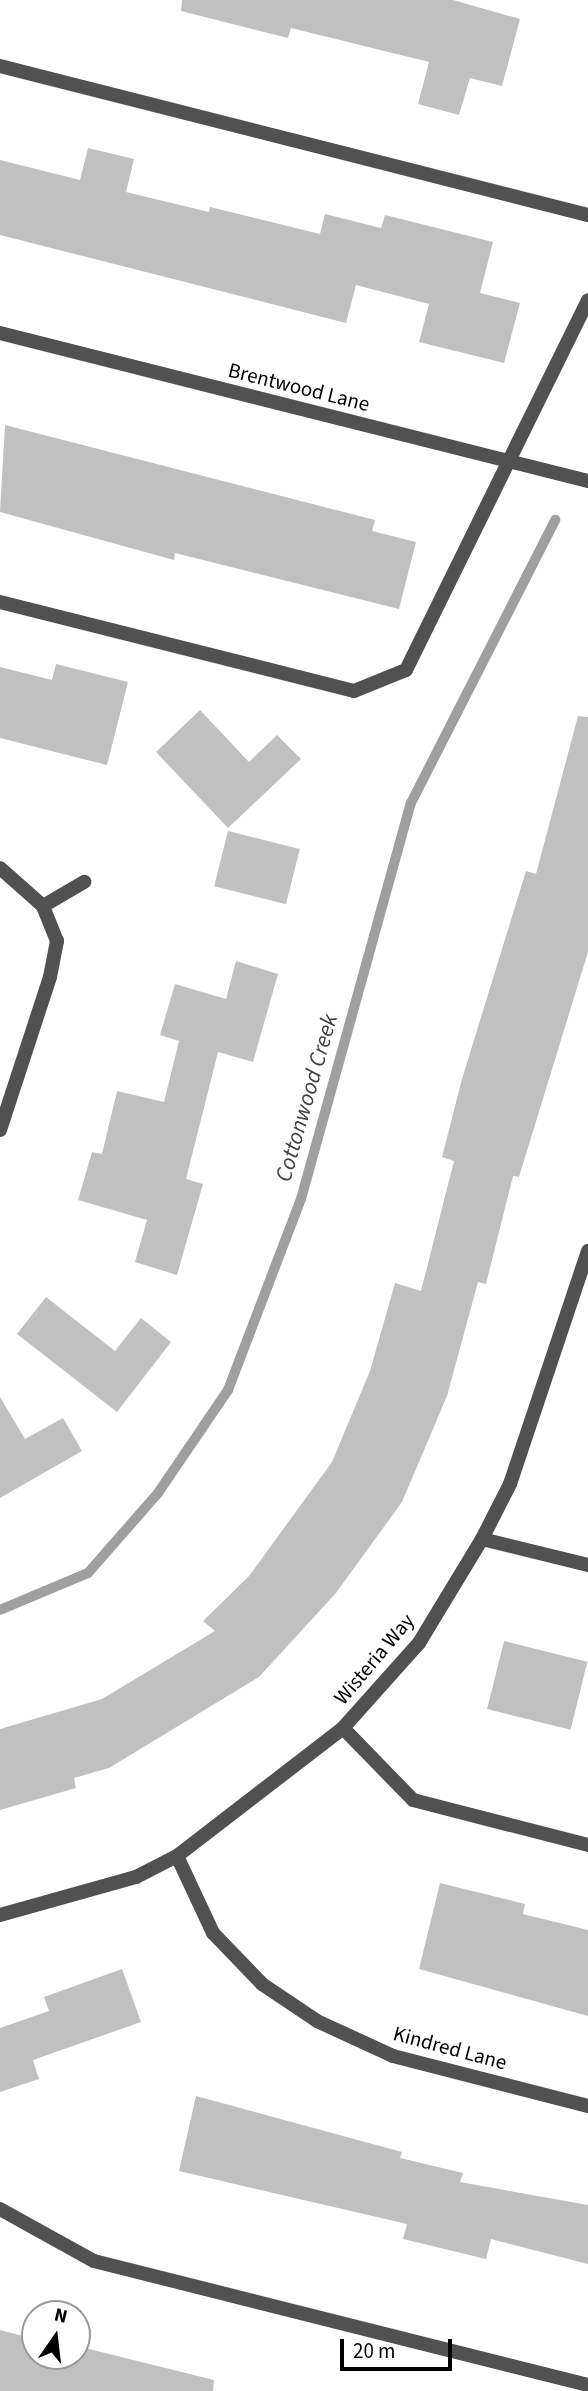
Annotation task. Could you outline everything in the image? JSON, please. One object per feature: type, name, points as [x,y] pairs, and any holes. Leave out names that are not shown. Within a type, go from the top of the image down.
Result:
[{"type":"street","points":[[0,66],[588,215]]},
{"type":"street","points":[[0,602],[354,691],[405,670],[512,462],[588,300]]},
{"type":"street","name":"Brentwood Lane","points":[[0,333],[588,481]]},
{"type":"street","points":[[0,868],[43,906],[57,941],[50,977],[0,1130]]},
{"type":"street","points":[[43,906],[84,882]]},
{"type":"street","name":"Wisteria Way","points":[[0,1915],[136,1877],[177,1856],[343,1728],[419,1643],[482,1539],[510,1484],[588,1251]]},
{"type":"street","points":[[482,1539],[588,1565]]},
{"type":"street","points":[[343,1728],[413,1800],[588,1844]]},
{"type":"street","name":"Kindred Lane","points":[[177,1856],[213,1933],[262,1984],[317,2021],[393,2056],[588,2106]]},
{"type":"street","points":[[0,2209],[94,2261],[588,2385]]},
{"type":"building","points":[[182,0],[453,0],[520,19],[502,86],[470,78],[459,115],[418,104],[429,62],[291,28],[288,38],[181,11]]},
{"type":"building","points":[[88,148],[134,159],[126,192],[209,212],[210,207],[320,234],[325,214],[381,228],[385,215],[493,242],[480,293],[520,303],[504,363],[419,342],[429,304],[356,285],[346,323],[0,235],[0,160],[80,180]]},
{"type":"building","points":[[5,425],[375,520],[372,531],[416,542],[399,609],[175,553],[174,560],[0,512]]},
{"type":"building","points":[[56,664],[128,682],[107,765],[0,738],[0,667],[52,680]]},
{"type":"building","points":[[200,710],[249,762],[277,735],[301,759],[228,828],[156,752]]},
{"type":"building","points":[[578,716],[588,717],[588,952],[519,1177],[513,1176],[486,1284],[478,1282],[447,1396],[402,1502],[336,1593],[259,1677],[109,1768],[74,1778],[76,1788],[0,1810],[0,1729],[102,1699],[215,1631],[203,1621],[249,1576],[332,1462],[370,1371],[395,1283],[421,1291],[454,1161],[442,1157],[462,1079],[526,871],[536,874]]},
{"type":"building","points":[[228,831],[300,849],[286,904],[214,886]]},
{"type":"building","points":[[236,961],[278,974],[253,1062],[218,1052],[186,1179],[203,1184],[177,1275],[135,1262],[147,1220],[78,1200],[92,1152],[102,1154],[117,1091],[164,1102],[179,1041],[160,1035],[175,984],[226,999]]},
{"type":"building","points":[[46,1297],[115,1351],[141,1318],[171,1342],[117,1412],[17,1334]]},
{"type":"building","points":[[0,1397],[25,1439],[63,1418],[82,1451],[0,1498]]},
{"type":"building","points":[[504,1641],[587,1662],[571,1730],[487,1709]]},
{"type":"building","points":[[440,1883],[525,1904],[523,1914],[588,1930],[588,2016],[419,1969]]},
{"type":"building","points":[[122,1969],[141,2022],[33,2060],[39,2079],[0,2092],[0,2028],[49,2011],[44,1997]]},
{"type":"building","points":[[196,2096],[402,2152],[400,2158],[463,2173],[460,2182],[588,2205],[588,2264],[491,2239],[486,2259],[403,2239],[407,2224],[179,2171]]},
{"type":"building","points":[[0,2330],[21,2335],[21,2370],[91,2370],[91,2349],[214,2380],[213,2391],[0,2391]]},
{"type":"waterway","name":"Cottonwood Creek","points":[[0,1610],[88,1573],[158,1493],[228,1390],[301,1199],[411,803],[555,520]]}]
